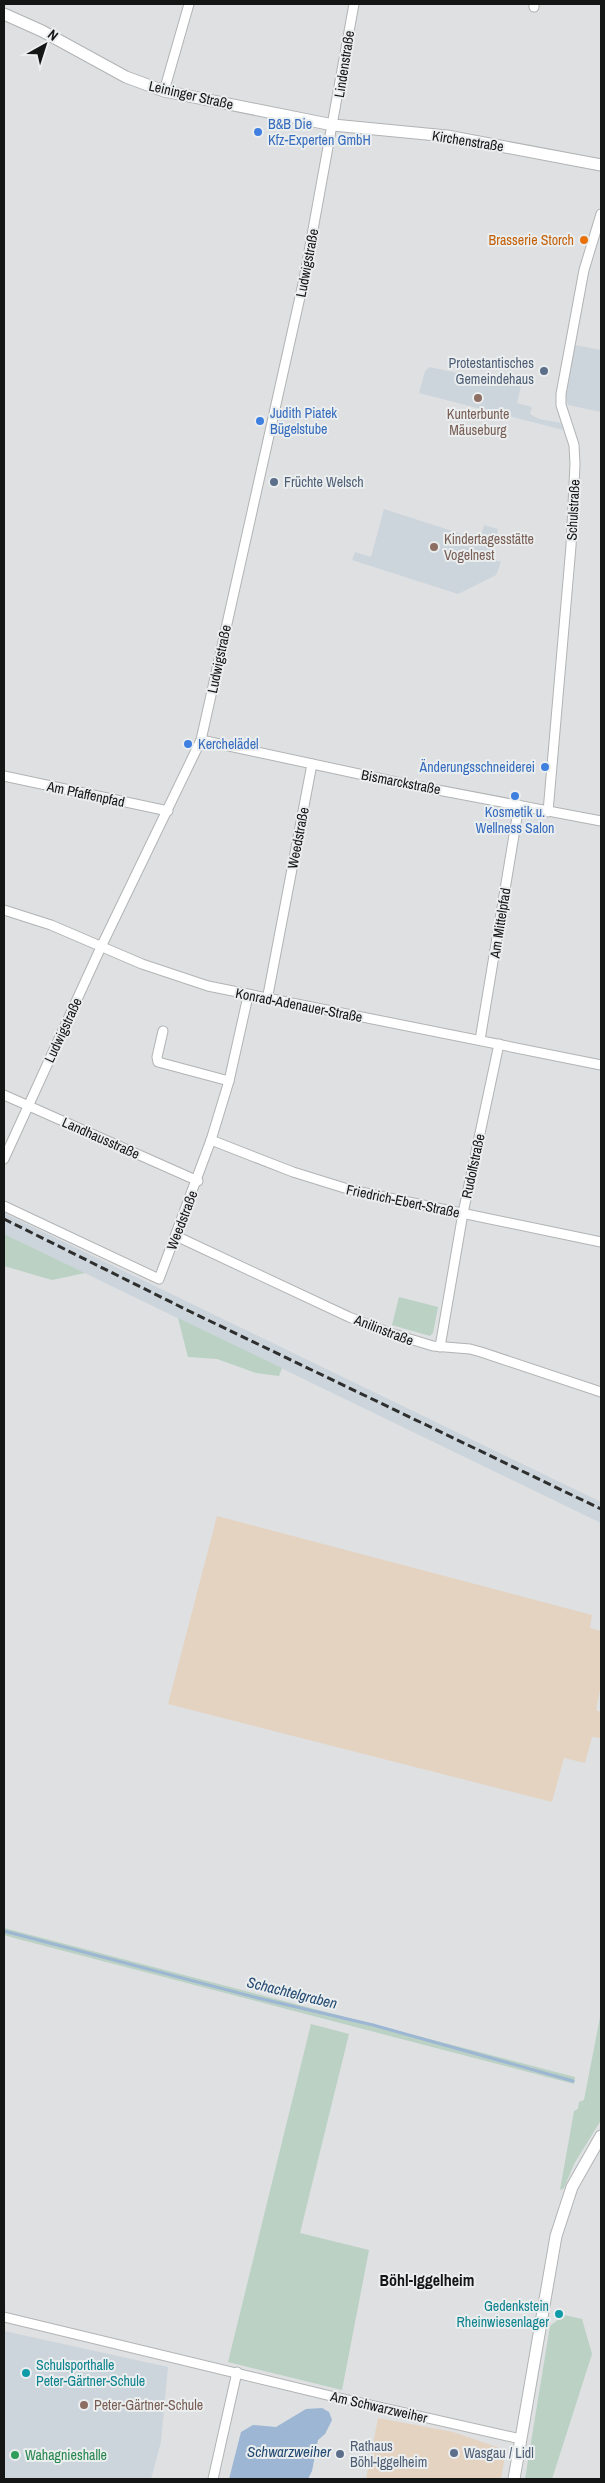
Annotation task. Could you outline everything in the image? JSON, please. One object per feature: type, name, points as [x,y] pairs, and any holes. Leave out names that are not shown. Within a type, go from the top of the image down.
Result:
[{"type":"street","points":[[164,91],[189,4]]},
{"type":"street","name":"Lindenstraße","points":[[334,125],[354,4]]},
{"type":"street","name":"Leininger Straße","points":[[4,14],[42,31],[126,77],[164,91],[334,125]]},
{"type":"street","name":"Kirchenstraße","points":[[334,125],[447,136],[601,165]]},
{"type":"street","name":"Ludwigstraße","points":[[4,1159],[101,947],[201,740],[304,279],[334,125]]},
{"type":"street","name":"Schulstraße","points":[[548,812],[571,546],[576,464],[574,446],[561,405],[561,394],[584,270],[601,214]]},
{"type":"street","name":"Bismarckstraße","points":[[201,740],[548,812],[601,820]]},
{"type":"street","name":"Weedstraße","points":[[267,1000],[312,764]]},
{"type":"street","name":"Am Pfaffenpfad","points":[[4,776],[168,811]]},
{"type":"street","name":"Am Mittelpfad","points":[[480,1040],[519,805]]},
{"type":"street","name":"Konrad-Adenauer-Straße","points":[[5,911],[51,925],[169,975],[248,996],[601,1065]]},
{"type":"street","name":"Weedstraße","points":[[4,1206],[159,1279],[198,1181],[211,1140],[229,1081],[248,996]]},
{"type":"street","points":[[163,1031],[157,1057],[158,1062],[229,1081]]},
{"type":"street","name":"Rudolfstraße","points":[[440,1347],[463,1214],[499,1044]]},
{"type":"street","name":"Landhausstraße","points":[[4,1095],[198,1181]]},
{"type":"street","name":"Friedrich-Ebert-Straße","points":[[211,1140],[293,1172],[351,1190],[601,1242]]},
{"type":"street","name":"Anilinstraße","points":[[176,1236],[349,1317],[421,1344],[470,1349],[601,1392]]},
{"type":"street","points":[[514,2479],[556,2236],[572,2188],[601,2136]]},
{"type":"street","name":"Am Schwarzweiher","points":[[4,2317],[237,2372],[335,2398],[521,2439]]},
{"type":"street","points":[[213,2479],[237,2372]]},
{"type":"shaded area","points":[[575,345],[601,350],[601,412],[568,405],[566,397]]},
{"type":"shaded area","name":"Kunterbunte Mäuseburg","points":[[429,367],[521,386],[517,403],[532,407],[530,414],[539,419],[561,423],[563,430],[419,393],[425,371]]},
{"type":"shaded area","name":"Kindertagesstätte Vogelnest","points":[[384,509],[480,540],[484,525],[498,529],[492,559],[501,562],[496,575],[458,594],[352,560],[355,552],[371,557]]},
{"type":"shaded area","points":[[4,1213],[601,1502],[601,1523],[4,1234]]},
{"type":"shaded area","points":[[217,1516],[592,1615],[590,1628],[601,1631],[601,1685],[596,1710],[601,1712],[601,1738],[592,1737],[585,1763],[564,1758],[552,1802],[168,1704]]},
{"type":"shaded area","name":"Peter-Gärtner-Schule","points":[[4,2331],[168,2367],[161,2442],[151,2479],[4,2479]]},
{"type":"shaded area","points":[[378,2418],[453,2432],[497,2447],[505,2457],[501,2479],[366,2479]]},
{"type":"green space","points":[[4,1234],[85,1273],[52,1280],[4,1266]]},
{"type":"green space","points":[[399,1297],[438,1307],[433,1333],[430,1336],[392,1325]]},
{"type":"green space","points":[[178,1318],[282,1368],[279,1376],[256,1373],[217,1359],[188,1357]]},
{"type":"green space","points":[[4,1928],[575,2077],[574,2084],[18,1939],[4,1935]]},
{"type":"green space","points":[[601,2012],[601,2120],[574,2164],[564,2188],[560,2190],[574,2111],[578,2109],[579,2102],[584,2100]]},
{"type":"green space","points":[[311,2024],[349,2034],[300,2233],[369,2250],[342,2390],[228,2362]]},
{"type":"green space","points":[[564,2315],[582,2319],[592,2354],[552,2479],[525,2479],[550,2326]]},
{"type":"water","name":"Schwarzweiher","points":[[322,2408],[329,2412],[332,2420],[325,2434],[318,2440],[312,2471],[308,2479],[229,2479],[241,2432],[253,2425],[276,2427],[306,2409]]},
{"type":"waterway","name":"Schachtelgraben","points":[[4,1931],[258,1998],[373,2025],[573,2081]]},
{"type":"railway","points":[[4,1219],[189,1311],[601,1509]]},
{"type":"place","name":"B&B Die Kfz-Experten GmbH","points":[[258,132]]},
{"type":"place","name":"Brasserie Storch","points":[[584,240]]},
{"type":"place","name":"Protestantisches Gemeindehaus","points":[[544,371]]},
{"type":"place","name":"Kunterbunte Mäuseburg","points":[[478,398]]},
{"type":"place","name":"Judith Piatek Bügelstube","points":[[260,421]]},
{"type":"place","name":"Früchte Welsch","points":[[274,482]]},
{"type":"place","name":"Kindertagesstätte Vogelnest","points":[[434,547]]},
{"type":"place","name":"Kerchelädel","points":[[188,744]]},
{"type":"place","name":"Änderungsschneiderei","points":[[545,767]]},
{"type":"place","name":"Kosmetik u. Wellness Salon","points":[[515,796]]},
{"type":"place","name":"Gedenkstein Rheinwiesenlager","points":[[559,2314]]},
{"type":"place","name":"Schulsporthalle Peter-Gärtner-Schule","points":[[26,2373]]},
{"type":"place","name":"Peter-Gärtner-Schule","points":[[84,2405]]},
{"type":"place","name":"Wasgau / Lidl","points":[[454,2453]]},
{"type":"place","name":"Rathaus Böhl-Iggelheim","points":[[340,2454]]},
{"type":"place","name":"Wahagnieshalle","points":[[15,2455]]},
{"type":"district","name":"Böhl-Iggelheim","points":[[427,2280]]}]
